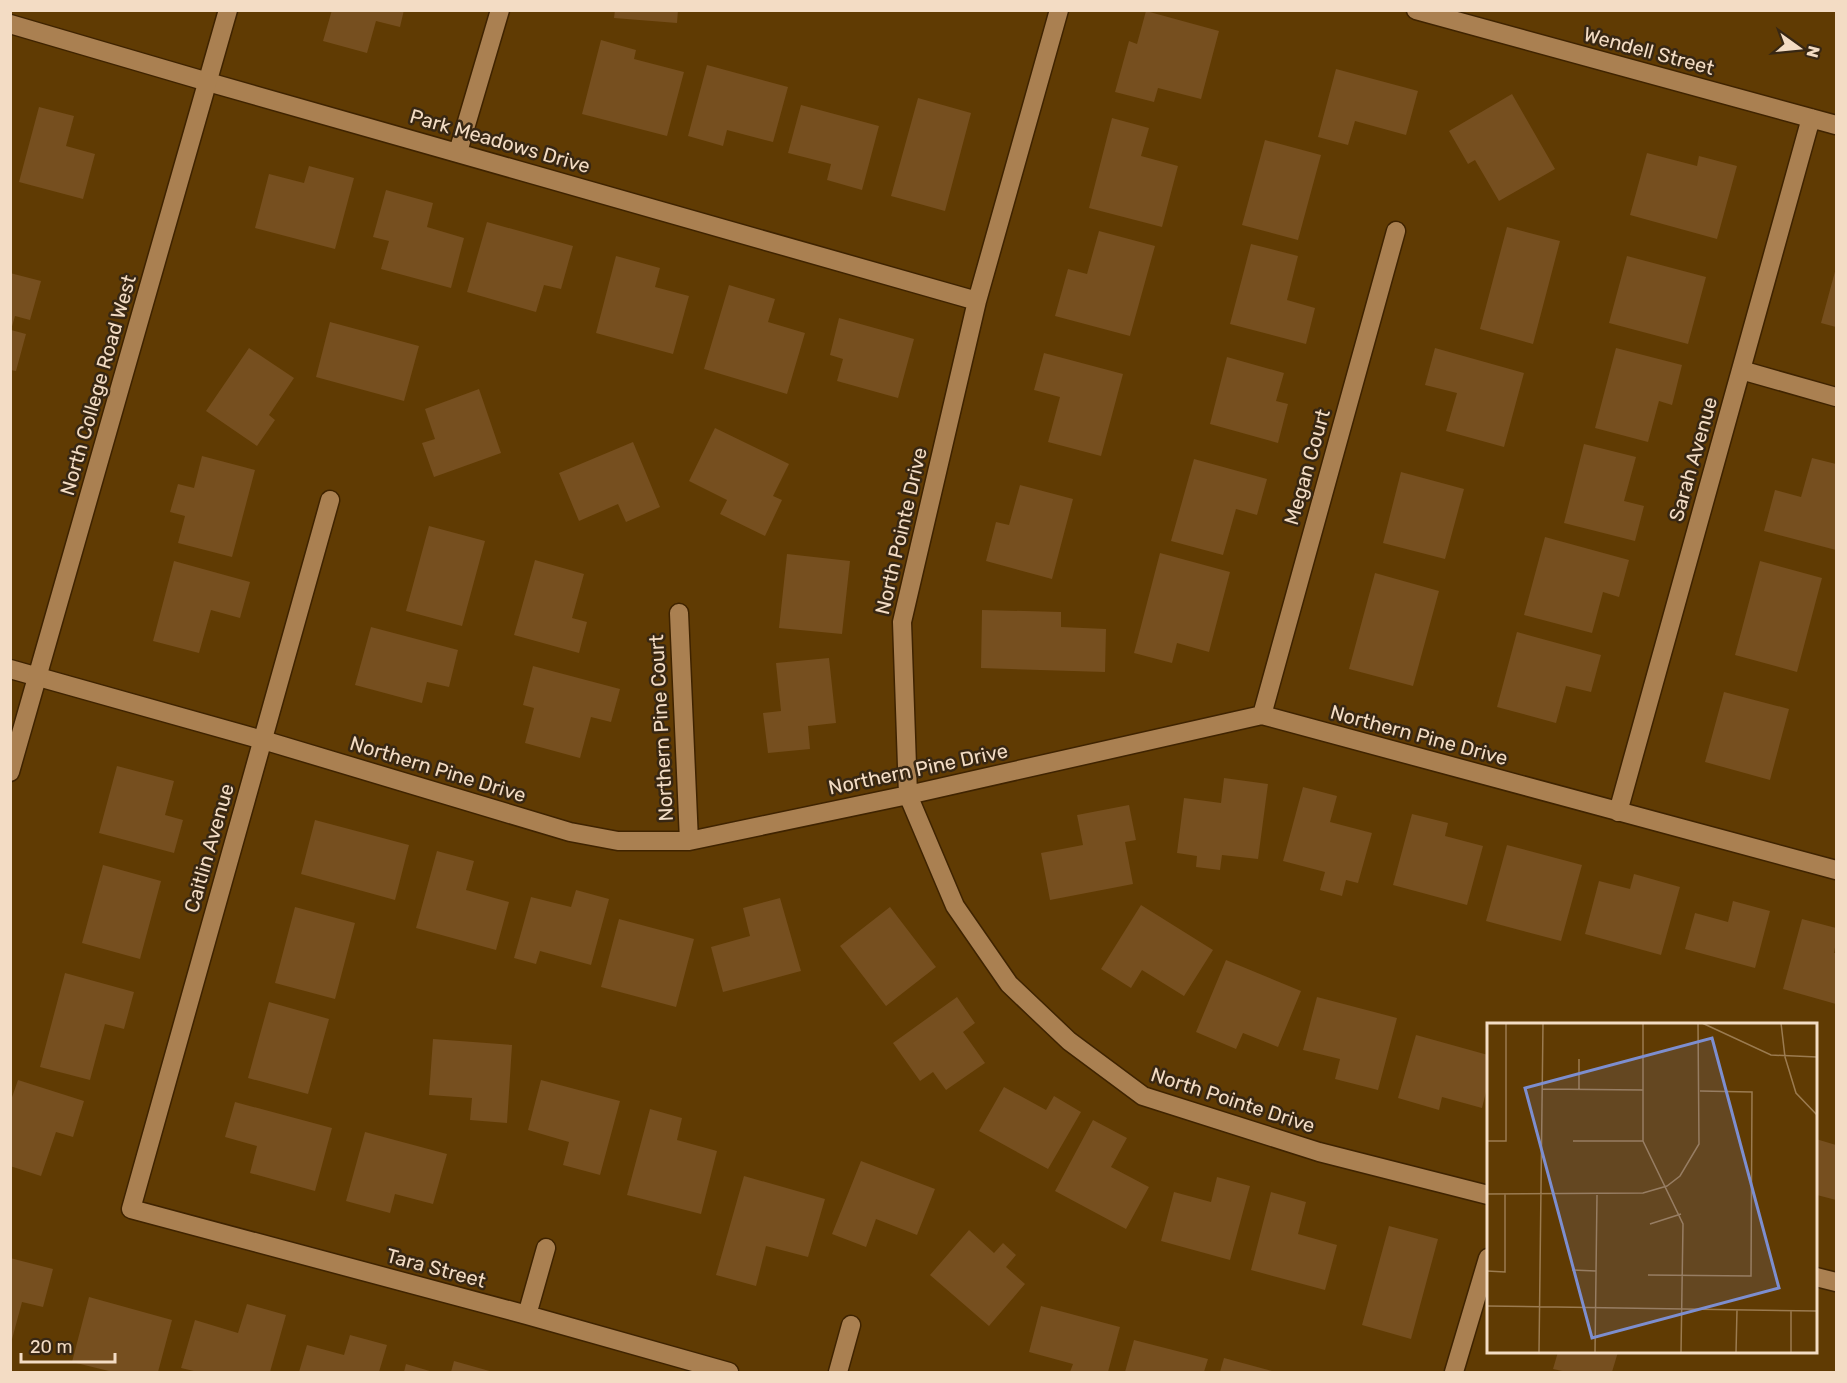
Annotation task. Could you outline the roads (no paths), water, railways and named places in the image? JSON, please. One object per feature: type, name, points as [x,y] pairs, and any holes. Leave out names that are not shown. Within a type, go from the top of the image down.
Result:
[{"type":"street","name":"North College Road West","points":[[10,772],[228,10]]},
{"type":"street","points":[[458,152],[500,10]]},
{"type":"street","name":"North Pointe Drive","points":[[1059,10],[977,301],[902,622],[908,795],[955,906],[1009,984],[1069,1041],[1143,1096],[1319,1152],[1487,1195]]},
{"type":"street","name":"Wendell Street","points":[[1416,10],[1836,125]]},
{"type":"street","name":"Park Meadows Drive","points":[[10,24],[977,301]]},
{"type":"street","name":"Sarah Avenue","points":[[1618,812],[1811,118]]},
{"type":"street","name":"Megan Court","points":[[1262,715],[1396,231]]},
{"type":"street","points":[[1741,370],[1836,397]]},
{"type":"street","name":"Caitlin Avenue","points":[[131,1209],[330,500]]},
{"type":"street","name":"Northern Pine Court","points":[[679,613],[689,841]]},
{"type":"street","name":"Northern Pine Drive","points":[[10,669],[263,740],[570,832],[618,840],[689,841],[908,795],[1262,715],[1836,870]]},
{"type":"street","name":"Tara Street","points":[[131,1209],[527,1315],[729,1372]]},
{"type":"street","points":[[527,1315],[546,1248]]},
{"type":"street","points":[[1454,1372],[1487,1261]]},
{"type":"street","points":[[1817,1277],[1836,1282]]},
{"type":"street","points":[[838,1372],[851,1325]]}]
